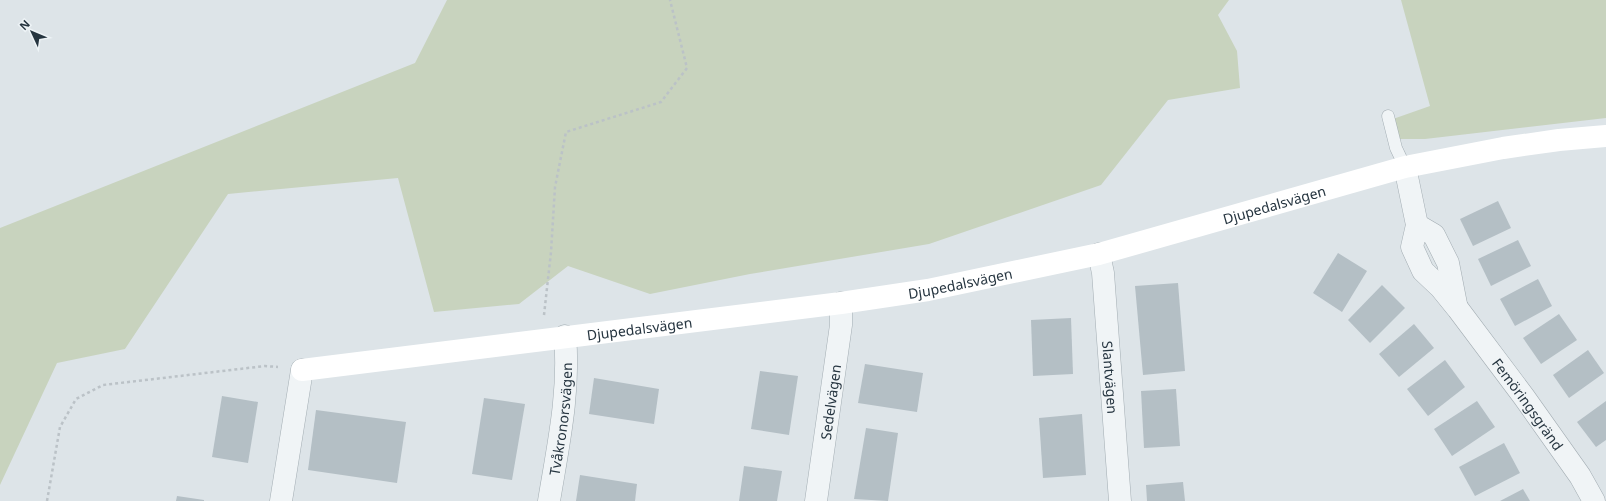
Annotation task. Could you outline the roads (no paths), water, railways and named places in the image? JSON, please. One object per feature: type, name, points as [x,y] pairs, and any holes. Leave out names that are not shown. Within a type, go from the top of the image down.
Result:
[{"type":"street","name":"Djupedalsvägen","points":[[280,501],[302,370],[565,336],[841,303],[928,290],[1099,254],[1405,167],[1502,148],[1559,140],[1606,136]]},
{"type":"street","name":"Femöringsgränd","points":[[1405,167],[1417,225],[1434,235],[1448,263],[1458,309],[1580,476],[1594,501]]},
{"type":"street","name":"Slantvägen","points":[[1099,254],[1103,273],[1120,501]]},
{"type":"street","name":"Sedelvägen","points":[[816,501],[841,324],[841,303]]},
{"type":"street","name":"Tvåkronorsvägen","points":[[549,501],[566,391],[567,356],[565,336]]},
{"type":"lane","points":[[1388,116],[1396,148],[1405,167]]}]
